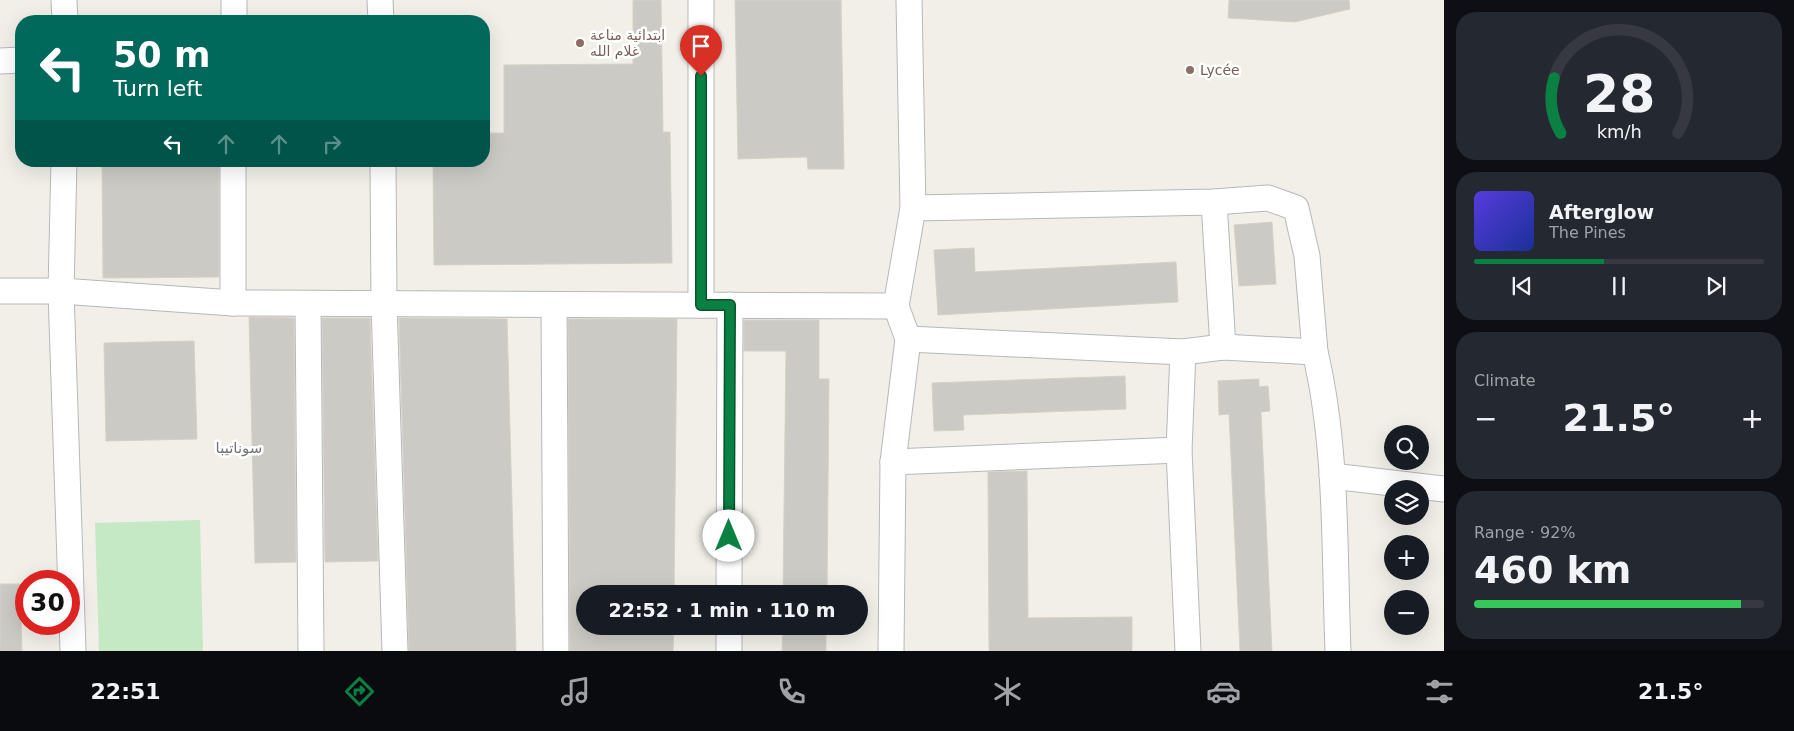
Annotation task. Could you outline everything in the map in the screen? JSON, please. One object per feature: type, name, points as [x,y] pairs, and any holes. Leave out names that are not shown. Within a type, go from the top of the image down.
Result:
[{"type":"street","points":[[64,0],[64,15]]},
{"type":"street","points":[[234,0],[234,15]]},
{"type":"street","points":[[380,0],[381,15]]},
{"type":"street","points":[[701,0],[701,305]]},
{"type":"street","points":[[891,651],[893,462],[908,339],[896,306],[912,208],[909,0]]},
{"type":"street","points":[[0,61],[15,60]]},
{"type":"street","points":[[64,167],[61,291],[73,651]]},
{"type":"street","points":[[233,167],[233,303]]},
{"type":"street","points":[[383,167],[384,303],[395,651]]},
{"type":"street","points":[[912,208],[1214,202],[1268,198],[1296,208],[1307,256],[1315,352],[1324,391],[1332,476],[1338,651]]},
{"type":"street","points":[[1214,202],[1223,347]]},
{"type":"street","points":[[0,290],[61,291],[233,303],[896,306]]},
{"type":"street","points":[[308,304],[311,651]]},
{"type":"street","points":[[554,305],[556,651]]},
{"type":"street","points":[[729,585],[730,305]]},
{"type":"street","points":[[908,339],[1183,352],[1223,347],[1315,352]]},
{"type":"street","points":[[1183,352],[1179,450],[1188,651]]},
{"type":"street","points":[[893,462],[1179,450]]},
{"type":"street","points":[[1332,476],[1444,489]]},
{"type":"street","points":[[729,635],[729,651]]},
{"type":"green space","points":[[200,520],[203,651],[99,651],[95,523]]},
{"type":"building","points":[[633,0],[661,0],[663,132],[670,132],[672,263],[434,265],[433,167],[490,167],[490,133],[504,133],[504,65],[633,64]]},
{"type":"building","points":[[735,0],[841,0],[844,169],[808,169],[807,157],[738,159]]},
{"type":"building","points":[[1229,0],[1349,0],[1350,9],[1295,22],[1228,18]]},
{"type":"building","points":[[102,167],[219,167],[219,277],[103,278]]},
{"type":"building","points":[[1272,222],[1276,284],[1239,286],[1234,225]]},
{"type":"building","points":[[974,248],[975,272],[1176,262],[1178,302],[938,315],[934,250]]},
{"type":"building","points":[[249,317],[294,318],[296,562],[255,563]]},
{"type":"building","points":[[322,318],[370,318],[378,561],[325,562]]},
{"type":"building","points":[[399,318],[507,319],[516,651],[409,651]]},
{"type":"building","points":[[568,319],[677,319],[674,585],[576,585],[576,635],[674,635],[673,651],[570,651]]},
{"type":"building","points":[[744,320],[819,320],[819,379],[829,379],[827,585],[783,585],[786,351],[744,351]]},
{"type":"building","points":[[194,341],[197,439],[106,441],[104,343]]},
{"type":"building","points":[[1125,376],[1126,409],[963,415],[964,430],[934,431],[932,383]]},
{"type":"building","points":[[1259,379],[1259,387],[1268,386],[1270,411],[1261,412],[1272,651],[1240,651],[1229,414],[1219,415],[1218,381]]},
{"type":"building","points":[[1027,471],[1028,618],[1132,617],[1132,651],[989,651],[988,472]]},
{"type":"building","points":[[0,584],[15,584],[15,635],[22,635],[22,651],[0,651]]},
{"type":"building","points":[[783,635],[826,635],[826,651],[782,651]]},
{"type":"place","name":"ابتدائية مناعة غلام الله","points":[[580,43]]},
{"type":"place","name":"Lycée","points":[[1190,70]]},
{"type":"district","name":"سوناتيبا","points":[[239,448]]},
{"type":"route","points":[[701,76],[701,305],[730,305],[729,536]]}]
